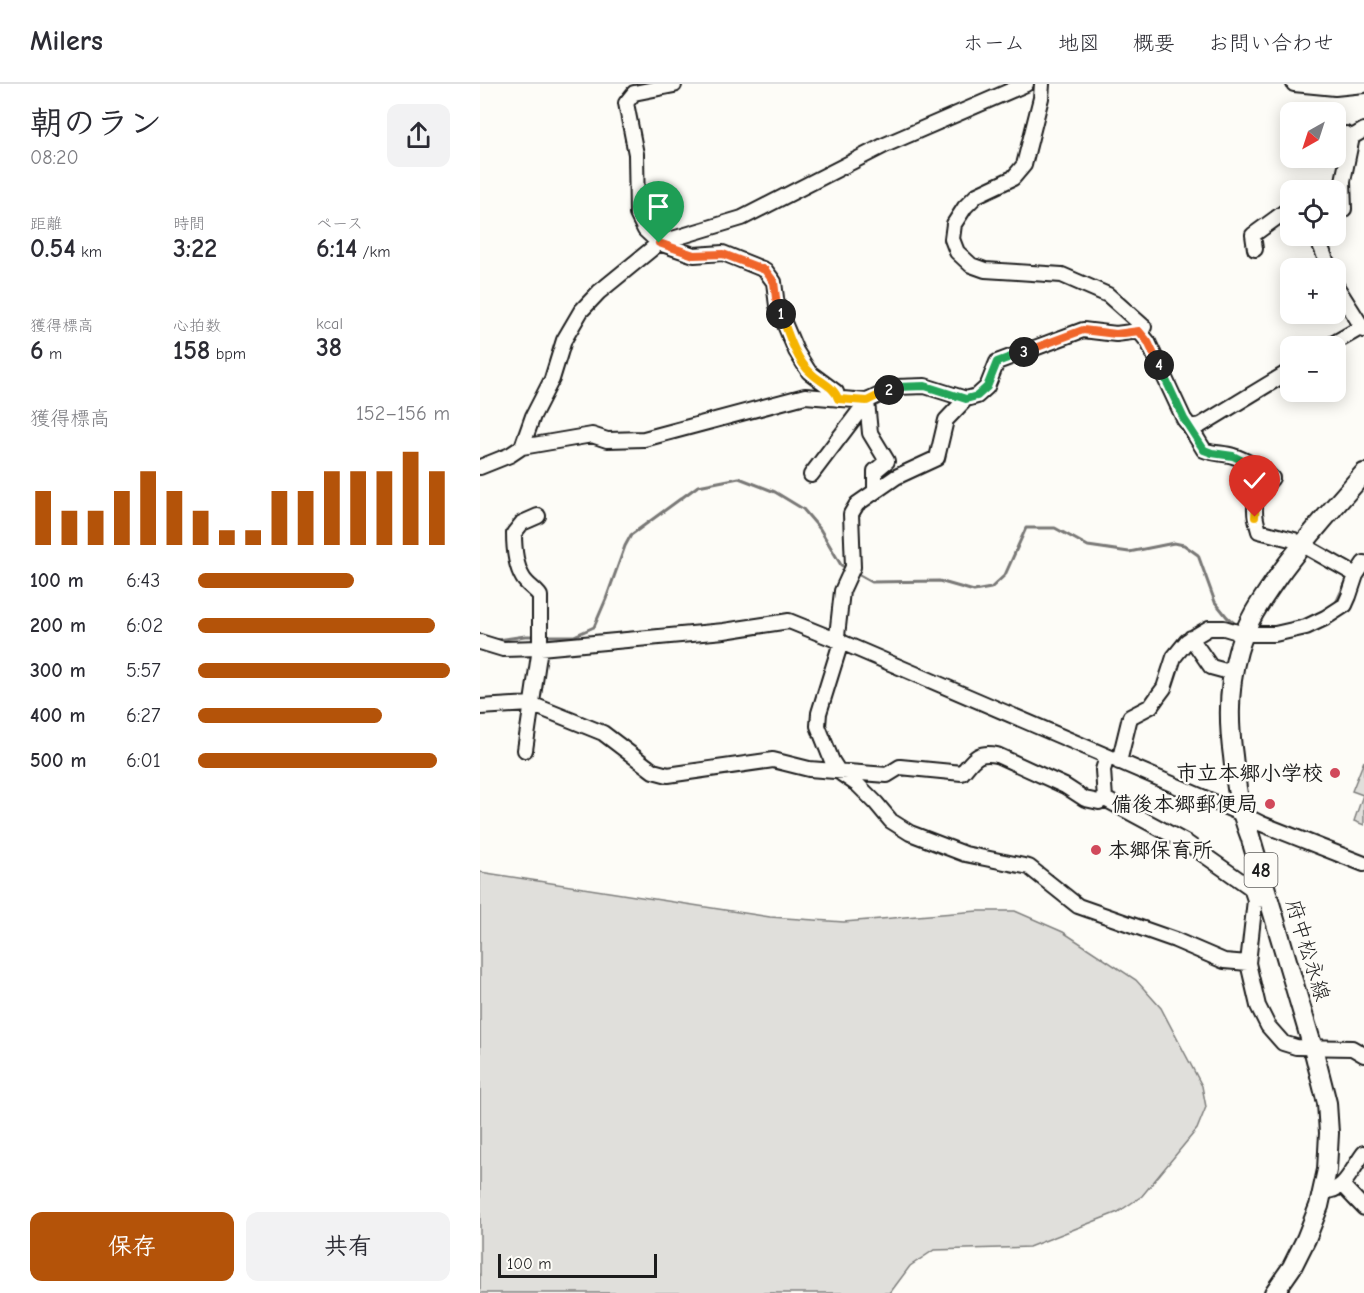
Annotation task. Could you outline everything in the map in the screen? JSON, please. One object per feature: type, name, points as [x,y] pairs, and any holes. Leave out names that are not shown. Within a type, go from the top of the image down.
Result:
[{"type":"main road","name":"府中松永線","points":[[1278,1292],[1306,1239],[1323,1191],[1327,1170],[1329,1133],[1327,1103],[1313,1048],[1262,899],[1250,836],[1242,814],[1229,724],[1230,689],[1237,653],[1257,606],[1301,545],[1364,473]]},
{"type":"street","points":[[674,84],[634,93],[626,103],[636,154],[637,214],[645,230],[659,243],[694,255],[723,254],[765,270],[774,282],[777,306],[796,351],[809,372],[836,392],[838,399]]},
{"type":"street","points":[[522,447],[532,416],[552,379],[564,340],[582,311],[599,292],[659,243],[742,218],[885,145],[1026,84]]},
{"type":"street","points":[[841,642],[837,636],[842,591],[853,567],[851,514],[857,504],[896,477],[937,458],[946,420],[966,399],[977,396],[987,387],[997,362],[1083,330],[1116,334],[1139,331],[1144,327],[1108,295],[1062,274],[985,270],[971,265],[957,252],[952,240],[954,224],[965,207],[977,195],[1012,178],[1024,165],[1041,98],[1042,84]]},
{"type":"street","points":[[1294,84],[1335,88],[1364,85]]},
{"type":"street","points":[[1343,180],[1358,133]]},
{"type":"street","points":[[1255,249],[1253,235],[1280,215]]},
{"type":"street","points":[[1346,302],[1363,329],[1346,338]]},
{"type":"street","points":[[1105,799],[1103,770],[1113,760],[1130,717],[1150,706],[1164,688],[1174,657],[1186,641],[1209,628],[1224,628],[1244,634],[1275,634],[1306,627],[1345,605],[1360,569],[1294,540],[1259,531],[1255,517],[1256,502],[1259,492],[1272,478],[1267,473],[1233,456],[1204,450],[1184,419],[1148,342],[1139,331]]},
{"type":"street","points":[[1190,428],[1201,425],[1280,377]]},
{"type":"street","points":[[811,475],[867,401],[896,387],[925,386],[966,399]]},
{"type":"street","points":[[480,467],[510,455],[522,447],[592,435],[607,440],[644,439],[805,396],[867,401]]},
{"type":"street","points":[[867,401],[870,434],[887,461],[875,471],[875,490]]},
{"type":"street","points":[[525,750],[540,648],[540,596],[523,579],[514,549],[514,533],[522,524],[538,516]]},
{"type":"street","points":[[1350,596],[1364,599]]},
{"type":"street","points":[[480,642],[503,650],[540,648],[724,631],[789,621],[1262,824],[1364,864]]},
{"type":"street","points":[[1191,638],[1211,667],[1233,673]]},
{"type":"street","points":[[841,642],[819,713],[818,726],[839,772],[858,785],[891,821],[910,833],[965,854],[1029,867],[1078,906],[1175,940],[1224,961],[1248,963]]},
{"type":"street","points":[[480,707],[531,704],[603,733],[652,771],[668,775],[773,760],[810,769],[839,772],[887,775],[900,767],[962,773],[975,758],[987,753],[997,755],[1065,786],[1085,799],[1099,802],[1105,799]]},
{"type":"street","points":[[1105,799],[1187,843],[1251,888],[1262,899],[1248,963],[1258,1006],[1268,1026],[1283,1043],[1296,1047],[1352,1048],[1364,1055]]},
{"type":"street","points":[[1323,1191],[1331,1192],[1342,1185],[1364,1154]]},
{"type":"street","points":[[1342,1185],[1364,1208]]},
{"type":"shaded area","points":[[1364,761],[1364,825],[1354,821],[1363,795],[1352,791]]},
{"type":"shaded area","points":[[480,872],[770,917],[844,922],[978,911],[1015,911],[1063,932],[1136,980],[1161,1008],[1202,1086],[1206,1107],[1197,1129],[1142,1196],[1118,1212],[1029,1247],[934,1250],[910,1266],[890,1293],[480,1293]]},
{"type":"waterway","points":[[543,636],[574,636],[594,627],[631,535],[698,486],[739,478],[775,492],[803,509],[820,529],[841,565],[848,569]]},
{"type":"waterway","points":[[854,572],[872,582],[939,581],[974,591],[991,588],[1005,575],[1026,528],[1055,528],[1088,546],[1129,552],[1174,543],[1184,545],[1198,555],[1215,602],[1227,617],[1241,625]]},
{"type":"waterway","points":[[1335,605],[1349,575]]},
{"type":"waterway","points":[[1268,628],[1283,626]]},
{"type":"waterway","points":[[496,642],[536,636]]},
{"type":"place","name":"市立本郷小学校","points":[[1335,773]]},
{"type":"place","name":"備後本郷郵便局","points":[[1270,804]]},
{"type":"place","name":"本郷保育所","points":[[1096,850]]},
{"type":"route","points":[[659,243],[694,255],[723,254],[765,270],[774,282],[777,306],[796,351],[809,372],[836,392],[838,399],[867,401],[896,387],[925,386],[966,399],[977,396],[987,387],[997,362],[1083,330],[1116,334],[1139,331],[1148,342],[1184,419],[1204,450],[1233,456],[1267,473],[1272,478],[1259,492],[1255,517]]}]
